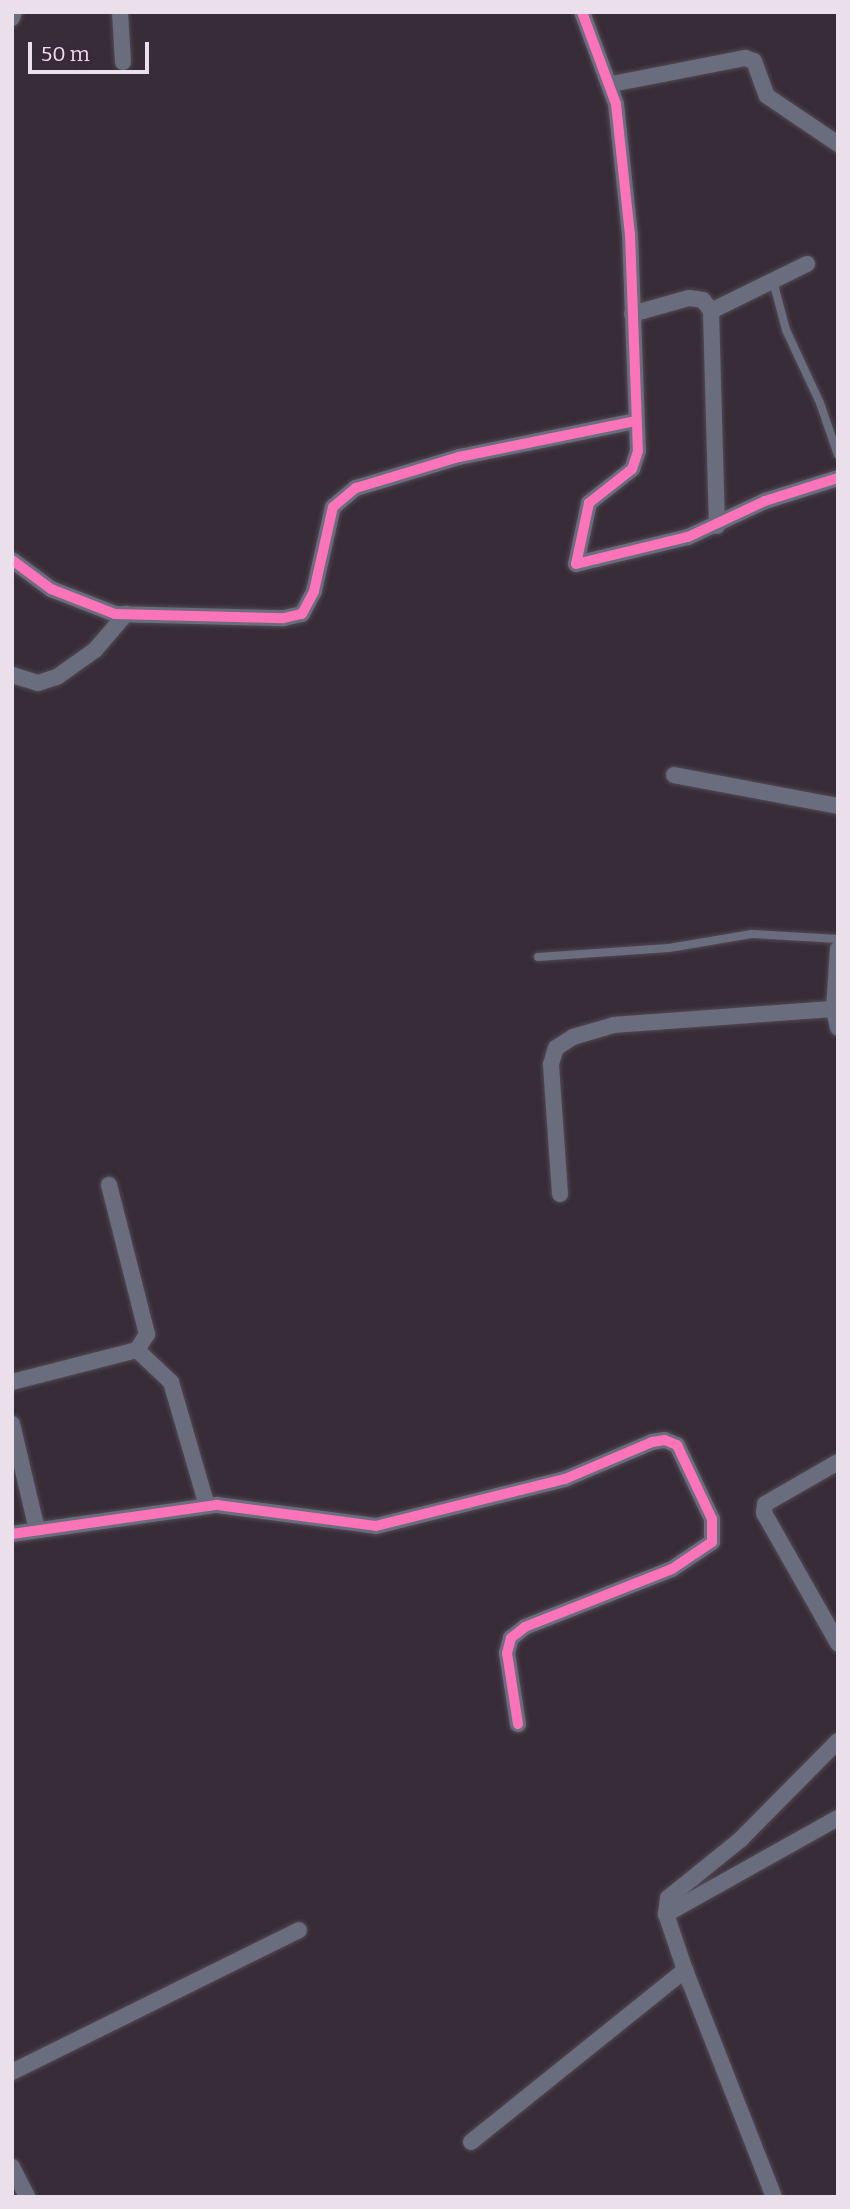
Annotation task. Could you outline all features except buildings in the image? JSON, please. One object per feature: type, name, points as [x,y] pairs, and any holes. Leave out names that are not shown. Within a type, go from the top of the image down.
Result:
[{"type":"street","points":[[12,18],[14,12]]},
{"type":"street","points":[[120,12],[123,62]]},
{"type":"street","points":[[582,12],[612,84],[630,234],[636,461],[589,503],[576,564],[717,527],[765,501],[838,478]]},
{"type":"street","points":[[612,84],[745,58],[754,61],[767,96],[838,144]]},
{"type":"street","points":[[711,311],[807,264]]},
{"type":"street","points":[[632,314],[689,298],[703,300],[711,311],[717,527]]},
{"type":"street","points":[[12,560],[51,589],[126,614],[284,618],[302,614],[314,591],[333,507],[356,488],[407,470],[636,421]]},
{"type":"street","points":[[12,675],[38,683],[57,677],[95,650],[126,614]]},
{"type":"street","points":[[674,775],[838,806]]},
{"type":"street","points":[[838,949],[834,1009],[838,1028]]},
{"type":"street","points":[[560,1194],[551,1065],[556,1048],[573,1037],[614,1025],[834,1009]]},
{"type":"street","points":[[12,1382],[136,1350],[147,1334],[146,1317],[109,1185]]},
{"type":"street","points":[[136,1350],[171,1382],[207,1506]]},
{"type":"street","points":[[12,1424],[37,1530]]},
{"type":"street","points":[[12,1534],[207,1506],[376,1526],[565,1479],[652,1442],[665,1440],[677,1445],[712,1519],[712,1542],[672,1569],[525,1627],[510,1638],[507,1653],[518,1724]]},
{"type":"street","points":[[838,1462],[765,1504],[764,1513],[838,1643]]},
{"type":"street","points":[[774,2197],[685,1970],[666,1914],[668,1898],[741,1839],[838,1741]]},
{"type":"street","points":[[666,1914],[838,1818]]},
{"type":"street","points":[[12,2072],[299,1930]]},
{"type":"street","points":[[471,2142],[685,1970]]},
{"type":"street","points":[[12,2167],[27,2197]]},
{"type":"lane","points":[[773,281],[786,330],[820,403],[838,455]]},
{"type":"lane","points":[[538,957],[669,948],[752,934],[838,939]]},
{"type":"cycle path","points":[[582,12],[616,104],[630,234],[638,451],[632,469],[589,503],[576,564],[688,537],[765,501],[838,478]]},
{"type":"cycle path","points":[[12,560],[51,589],[115,614],[284,618],[302,614],[314,591],[333,507],[356,488],[459,457],[636,421]]},
{"type":"cycle path","points":[[12,1534],[217,1505],[376,1526],[565,1479],[652,1442],[665,1440],[677,1445],[712,1519],[712,1542],[672,1569],[525,1627],[511,1638],[507,1653],[518,1724]]}]
